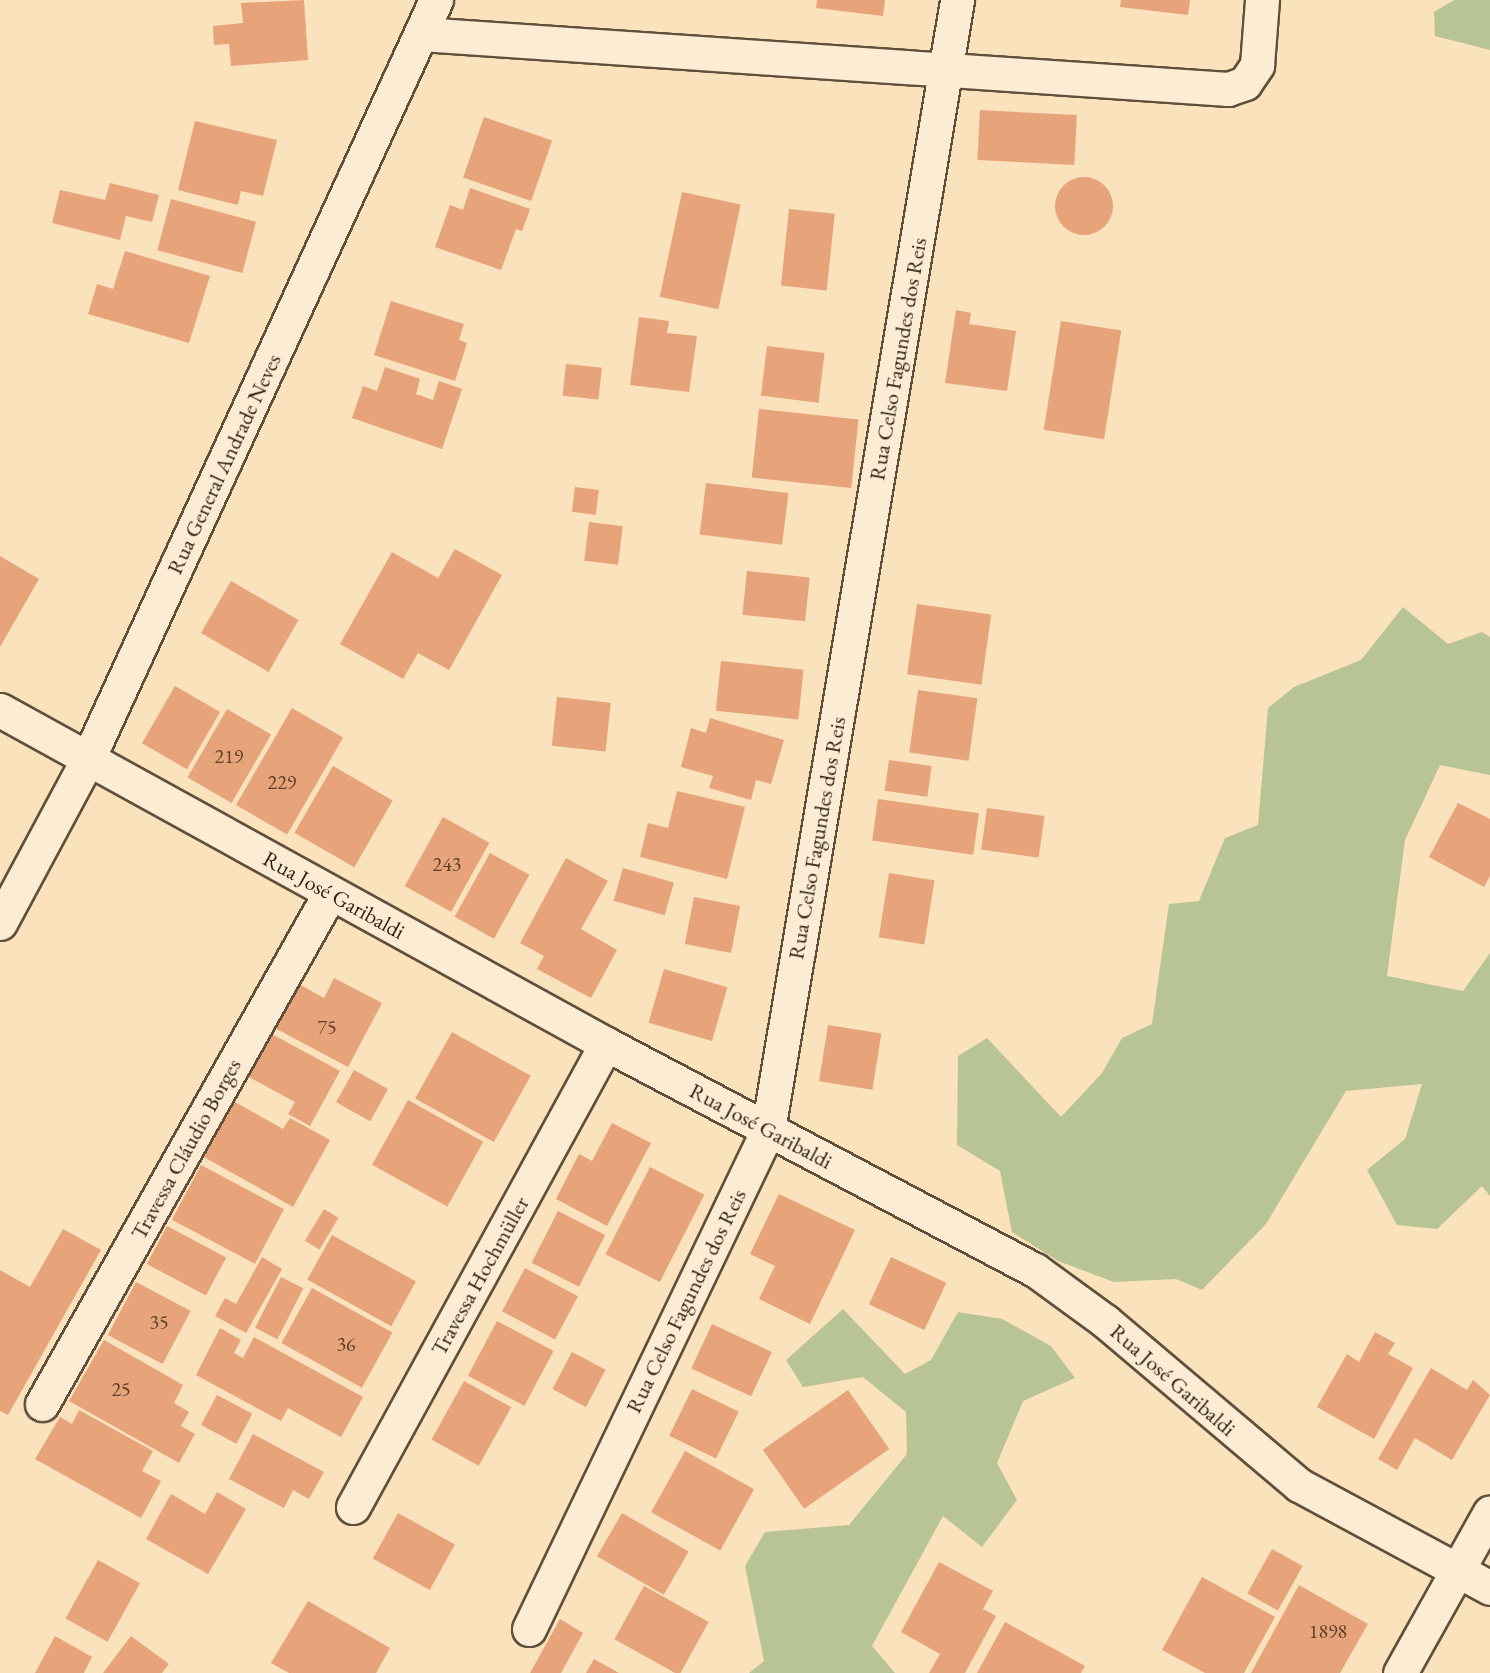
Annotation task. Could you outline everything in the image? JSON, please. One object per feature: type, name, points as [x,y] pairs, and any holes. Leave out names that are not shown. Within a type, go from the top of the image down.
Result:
[{"type":"street","name":"Rua General Andrade Neves","points":[[0,923],[88,759],[436,0]]},
{"type":"street","name":"Rua Celso Fagundes dos Reis","points":[[529,1629],[768,1130],[957,0]]},
{"type":"street","points":[[421,34],[1228,89],[1245,83],[1257,65],[1262,0]]},
{"type":"street","name":"Rua José Garibaldi","points":[[0,710],[606,1044],[1035,1270],[1105,1321],[1299,1485],[1490,1588]]},
{"type":"street","name":"Travessa Cláudio Borges","points":[[42,1404],[330,893]]},
{"type":"street","name":"Travessa Hochmüller","points":[[353,1507],[606,1044]]},
{"type":"street","points":[[1400,1673],[1490,1512]]},
{"type":"green space","points":[[1454,0],[1490,0],[1490,50],[1435,36],[1434,12]]},
{"type":"green space","points":[[1403,607],[1448,644],[1482,632],[1490,637],[1490,775],[1440,765],[1405,840],[1387,976],[1463,991],[1490,953],[1490,1196],[1482,1186],[1437,1229],[1397,1225],[1367,1170],[1405,1139],[1422,1084],[1346,1091],[1266,1224],[1202,1290],[1176,1279],[1114,1282],[1058,1261],[1012,1232],[1000,1171],[957,1145],[958,1056],[987,1038],[1061,1117],[1102,1073],[1122,1038],[1152,1024],[1169,904],[1199,901],[1225,838],[1258,825],[1268,708],[1294,687],[1361,660]]},
{"type":"green space","points":[[843,1309],[905,1374],[931,1360],[958,1312],[1002,1319],[1051,1346],[1075,1378],[1023,1401],[997,1463],[1017,1500],[982,1547],[943,1516],[872,1646],[895,1673],[749,1673],[764,1661],[745,1566],[765,1532],[849,1525],[907,1454],[906,1412],[863,1377],[803,1387],[786,1360]]},
{"type":"building","points":[[304,0],[308,60],[231,66],[229,44],[214,45],[213,26],[243,23],[241,3]]},
{"type":"building","points":[[817,0],[885,0],[883,16],[816,8]]},
{"type":"building","points":[[1121,0],[1190,0],[1188,15],[1120,7]]},
{"type":"building","points":[[980,110],[1077,115],[1074,165],[977,160]]},
{"type":"building","points":[[484,117],[552,140],[531,201],[463,178]]},
{"type":"building","points":[[195,121],[277,140],[263,196],[241,191],[238,205],[178,190]]},
{"type":"building","points":[[1078,177],[1090,177],[1105,185],[1113,200],[1113,212],[1105,227],[1090,235],[1078,235],[1063,227],[1055,212],[1055,200],[1063,185]]},
{"type":"building","points":[[110,183],[159,195],[152,222],[126,216],[120,240],[52,223],[60,190],[105,200]]},
{"type":"building","points":[[470,188],[530,209],[522,231],[516,229],[501,270],[435,247],[450,205],[463,210]]},
{"type":"building","points":[[682,192],[741,204],[718,309],[660,297]]},
{"type":"building","points":[[171,199],[256,222],[242,273],[157,250]]},
{"type":"building","points":[[789,209],[835,214],[827,290],[781,286]]},
{"type":"building","points":[[125,251],[210,276],[189,343],[88,314],[97,284],[113,289]]},
{"type":"building","points":[[391,301],[464,324],[459,340],[467,343],[455,381],[374,355]]},
{"type":"building","points":[[956,310],[971,313],[969,324],[1016,331],[1007,391],[945,383]]},
{"type":"building","points":[[639,317],[669,321],[667,333],[697,336],[689,392],[630,385]]},
{"type":"building","points":[[1061,321],[1121,331],[1104,439],[1044,430]]},
{"type":"building","points":[[767,346],[825,353],[818,403],[761,396]]},
{"type":"building","points":[[566,364],[602,368],[598,400],[563,396]]},
{"type":"building","points":[[385,367],[420,379],[416,394],[433,400],[439,381],[462,389],[442,449],[352,418],[363,386],[377,391]]},
{"type":"building","points":[[759,409],[858,419],[851,488],[752,478]]},
{"type":"building","points":[[706,483],[788,493],[782,545],[700,535]]},
{"type":"building","points":[[575,487],[599,490],[596,515],[572,512]]},
{"type":"building","points":[[589,522],[623,526],[618,565],[584,561]]},
{"type":"building","points":[[455,549],[502,575],[449,670],[418,653],[403,679],[340,644],[392,552],[438,578]]},
{"type":"building","points":[[0,556],[39,579],[0,647]]},
{"type":"building","points":[[747,571],[810,578],[805,621],[742,615]]},
{"type":"building","points":[[231,581],[299,620],[269,672],[201,633]]},
{"type":"building","points":[[917,604],[991,614],[981,685],[907,674]]},
{"type":"building","points":[[721,661],[804,670],[798,719],[716,711]]},
{"type":"building","points":[[175,686],[220,712],[187,769],[142,743]]},
{"type":"building","points":[[918,690],[977,698],[969,761],[909,752]]},
{"type":"building","points":[[557,697],[611,703],[606,751],[552,746]]},
{"type":"building","points":[[292,708],[343,738],[287,834],[236,805]]},
{"type":"building","points":[[227,709],[271,734],[232,803],[188,777]]},
{"type":"building","points":[[710,718],[784,740],[771,784],[756,780],[751,800],[709,788],[713,776],[681,767],[691,728],[706,733]]},
{"type":"building","points":[[889,760],[932,766],[927,797],[885,791]]},
{"type":"building","points":[[333,766],[393,800],[354,867],[294,833]]},
{"type":"building","points":[[677,791],[745,807],[727,879],[640,857],[648,823],[668,828]]},
{"type":"building","points":[[878,799],[979,813],[973,855],[872,841]]},
{"type":"building","points":[[1458,803],[1490,819],[1490,876],[1484,887],[1429,857]]},
{"type":"building","points":[[987,808],[1044,816],[1039,858],[981,850]]},
{"type":"building","points":[[443,817],[489,843],[451,912],[405,886]]},
{"type":"building","points":[[490,853],[529,875],[494,939],[455,917]]},
{"type":"building","points":[[566,858],[608,881],[581,929],[617,950],[591,998],[537,969],[544,956],[520,943]]},
{"type":"building","points":[[623,868],[674,883],[665,915],[614,901]]},
{"type":"building","points":[[889,873],[934,880],[924,944],[879,937]]},
{"type":"building","points":[[694,897],[740,906],[731,953],[685,944]]},
{"type":"building","points":[[664,969],[727,987],[712,1041],[649,1023]]},
{"type":"building","points":[[334,978],[382,1003],[348,1067],[273,1027],[297,983],[324,998]]},
{"type":"building","points":[[828,1025],[881,1033],[872,1090],[819,1081]]},
{"type":"building","points":[[452,1032],[531,1076],[494,1142],[415,1098]]},
{"type":"building","points":[[270,1033],[340,1071],[310,1126],[288,1114],[295,1102],[247,1076]]},
{"type":"building","points":[[354,1070],[388,1089],[370,1121],[336,1102]]},
{"type":"building","points":[[408,1100],[483,1142],[447,1206],[372,1165]]},
{"type":"building","points":[[235,1102],[283,1129],[290,1118],[330,1140],[293,1207],[204,1157]]},
{"type":"building","points":[[612,1123],[651,1143],[607,1226],[556,1199],[579,1154],[592,1161]]},
{"type":"building","points":[[201,1165],[284,1209],[255,1264],[172,1220]]},
{"type":"building","points":[[650,1167],[704,1195],[660,1282],[606,1254]]},
{"type":"building","points":[[779,1194],[855,1230],[810,1324],[759,1299],[775,1266],[750,1254]]},
{"type":"building","points":[[324,1209],[339,1218],[320,1249],[305,1241]]},
{"type":"building","points":[[558,1211],[605,1235],[579,1287],[532,1263]]},
{"type":"building","points":[[167,1226],[226,1257],[206,1295],[147,1264]]},
{"type":"building","points":[[63,1229],[101,1250],[8,1415],[0,1411],[0,1270],[30,1287]]},
{"type":"building","points":[[332,1235],[416,1282],[391,1326],[307,1280]]},
{"type":"building","points":[[262,1257],[282,1269],[246,1333],[215,1316],[225,1298],[236,1304]]},
{"type":"building","points":[[891,1257],[946,1283],[924,1330],[869,1304]]},
{"type":"building","points":[[525,1268],[578,1296],[555,1339],[502,1311]]},
{"type":"building","points":[[281,1277],[303,1288],[277,1339],[255,1328]]},
{"type":"building","points":[[136,1282],[191,1311],[163,1364],[108,1335]]},
{"type":"building","points":[[312,1288],[392,1333],[362,1388],[281,1343]]},
{"type":"building","points":[[497,1321],[554,1351],[524,1406],[468,1376]]},
{"type":"building","points":[[712,1324],[772,1352],[751,1396],[691,1368]]},
{"type":"building","points":[[220,1328],[241,1340],[234,1353],[243,1358],[254,1337],[363,1397],[341,1437],[288,1408],[281,1421],[196,1375]]},
{"type":"building","points":[[1375,1332],[1395,1343],[1388,1354],[1413,1368],[1374,1439],[1317,1407],[1347,1354],[1359,1362]]},
{"type":"building","points":[[104,1340],[183,1385],[174,1403],[189,1412],[181,1426],[195,1434],[179,1463],[69,1401]]},
{"type":"building","points":[[572,1352],[606,1370],[586,1407],[552,1389]]},
{"type":"building","points":[[1431,1368],[1467,1390],[1473,1380],[1490,1395],[1452,1460],[1415,1438],[1397,1470],[1378,1459]]},
{"type":"building","points":[[464,1381],[511,1407],[479,1466],[432,1440]]},
{"type":"building","points":[[692,1389],[739,1412],[716,1459],[669,1436]]},
{"type":"building","points":[[848,1390],[889,1449],[804,1509],[763,1450]]},
{"type":"building","points":[[217,1395],[252,1414],[236,1444],[201,1425]]},
{"type":"building","points":[[79,1410],[153,1451],[142,1471],[161,1481],[141,1518],[35,1459],[60,1417],[72,1424]]},
{"type":"building","points":[[253,1434],[324,1472],[309,1499],[293,1490],[284,1508],[229,1479]]},
{"type":"building","points":[[685,1451],[754,1489],[720,1551],[651,1512]]},
{"type":"building","points":[[217,1492],[246,1509],[208,1574],[146,1539],[171,1494],[205,1514]]},
{"type":"building","points":[[398,1513],[455,1545],[430,1590],[373,1558]]},
{"type":"building","points":[[622,1513],[689,1552],[664,1595],[597,1556]]},
{"type":"building","points":[[1272,1549],[1303,1566],[1278,1611],[1247,1594]]},
{"type":"building","points":[[98,1560],[140,1583],[107,1642],[66,1619]]},
{"type":"building","points":[[939,1562],[993,1591],[983,1609],[996,1616],[965,1673],[929,1673],[940,1654],[901,1632]]},
{"type":"building","points":[[1202,1577],[1275,1617],[1244,1673],[1205,1673],[1162,1650]]},
{"type":"building","points":[[1299,1585],[1368,1624],[1340,1673],[1251,1673]]},
{"type":"building","points":[[644,1586],[709,1622],[680,1673],[675,1673],[614,1639]]},
{"type":"building","points":[[308,1601],[390,1648],[376,1673],[289,1673],[271,1663]]},
{"type":"building","points":[[560,1619],[583,1633],[561,1673],[530,1673]]},
{"type":"building","points":[[1005,1622],[1085,1666],[1081,1673],[977,1673]]},
{"type":"building","points":[[55,1636],[92,1657],[84,1673],[35,1673]]},
{"type":"building","points":[[131,1636],[169,1664],[162,1673],[103,1673]]},
{"type":"building","points":[[594,1659],[619,1673],[586,1673]]}]
